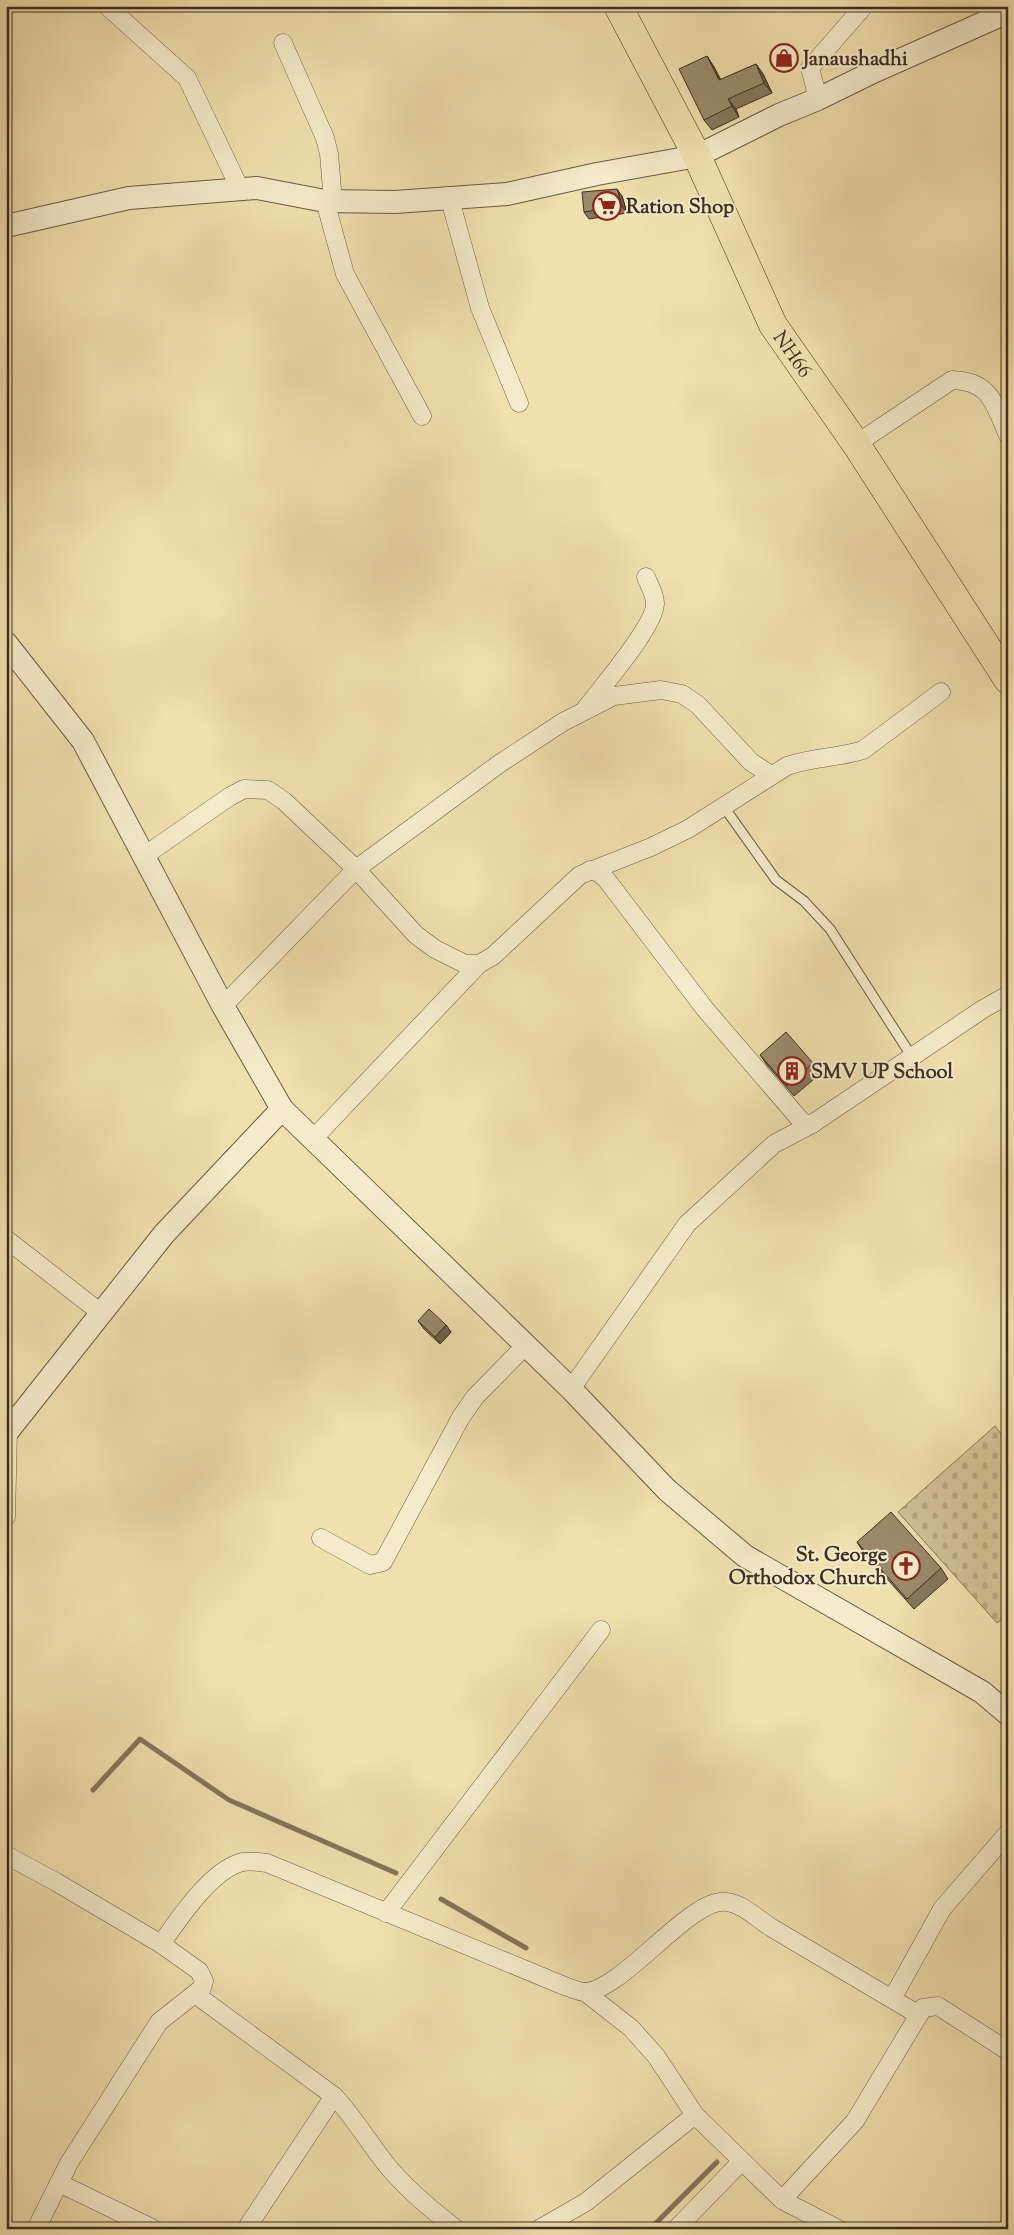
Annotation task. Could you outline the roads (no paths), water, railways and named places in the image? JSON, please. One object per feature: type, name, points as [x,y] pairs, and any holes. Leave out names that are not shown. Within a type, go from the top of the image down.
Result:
[{"type":"highway","name":"NH66","points":[[618,6],[697,156],[773,325],[856,444],[1008,680]]},
{"type":"street","points":[[107,6],[187,78],[240,189]]},
{"type":"street","points":[[818,99],[810,68],[864,6]]},
{"type":"street","points":[[6,226],[129,198],[240,189],[257,188],[329,201],[395,202],[449,196],[507,194],[597,174],[697,156],[779,114],[818,99],[873,72],[1008,12]]},
{"type":"street","points":[[283,43],[325,138],[329,154],[329,201],[345,274],[361,300],[422,416]]},
{"type":"street","points":[[449,196],[480,308],[519,403]]},
{"type":"street","points":[[856,444],[952,380],[974,382],[983,387],[992,399],[1008,435]]},
{"type":"street","points":[[584,710],[643,633],[653,615],[655,603],[646,577]]},
{"type":"street","points":[[6,642],[83,741],[223,1006],[282,1109],[571,1389],[666,1490],[745,1556],[982,1692],[1008,1714]]},
{"type":"street","points":[[223,1006],[356,869],[499,764],[584,710],[614,696],[638,691],[661,690],[682,694],[698,704],[751,762],[771,774]]},
{"type":"street","points":[[313,1139],[479,964],[493,956],[580,875],[651,847],[724,808],[771,774],[803,760],[850,754],[863,750],[941,692]]},
{"type":"street","points":[[144,856],[229,797],[244,789],[268,790],[284,801],[356,869],[416,935],[434,950],[465,964],[479,964]]},
{"type":"street","points":[[590,870],[599,873],[606,879],[705,1009],[798,1119],[803,1123],[812,1124]]},
{"type":"street","points":[[571,1389],[688,1224],[774,1144],[812,1124],[1008,995]]},
{"type":"street","points":[[6,1517],[7,1431],[164,1234],[282,1109]]},
{"type":"street","points":[[6,1239],[101,1313]]},
{"type":"street","points":[[321,1538],[370,1565],[383,1562],[461,1416],[475,1397],[526,1345]]},
{"type":"street","points":[[386,1913],[601,1630]]},
{"type":"street","points":[[892,1999],[942,1909],[1008,1833]]},
{"type":"street","points":[[6,1855],[48,1877],[161,1944],[203,1975],[202,1988],[159,2022],[69,2163],[36,2229]]},
{"type":"street","points":[[161,1944],[194,1899],[218,1877],[239,1863],[254,1861],[267,1863],[567,1987],[585,1992],[631,2028],[656,2056],[695,2115],[741,2162],[782,2200],[838,2229]]},
{"type":"street","points":[[585,1992],[609,1982],[697,1912],[715,1902],[726,1902],[742,1907],[769,1926],[919,2015]]},
{"type":"street","points":[[195,1994],[334,2096],[351,2114],[389,2168],[412,2194],[456,2229]]},
{"type":"street","points":[[782,2200],[855,2120],[923,2008],[938,2006],[1008,2051]]},
{"type":"street","points":[[246,2229],[334,2096]]},
{"type":"street","points":[[539,2229],[586,2202],[695,2115]]},
{"type":"street","points":[[676,2229],[741,2162]]},
{"type":"street","points":[[59,2183],[154,2229]]},
{"type":"lane","points":[[724,808],[776,880],[804,901],[830,929],[912,1057]]},
{"type":"waterway","points":[[93,1790],[140,1739],[229,1800],[396,1873]]},
{"type":"waterway","points":[[441,1899],[526,1948]]},
{"type":"waterway","points":[[650,2229],[717,2162]]},
{"type":"place","name":"Janaushadhi","points":[[784,58]]},
{"type":"place","name":"Ration Shop","points":[[607,206]]},
{"type":"place","name":"SMV UP School","points":[[792,1071]]},
{"type":"place","name":"St. George Orthodox Church","points":[[906,1566]]}]
